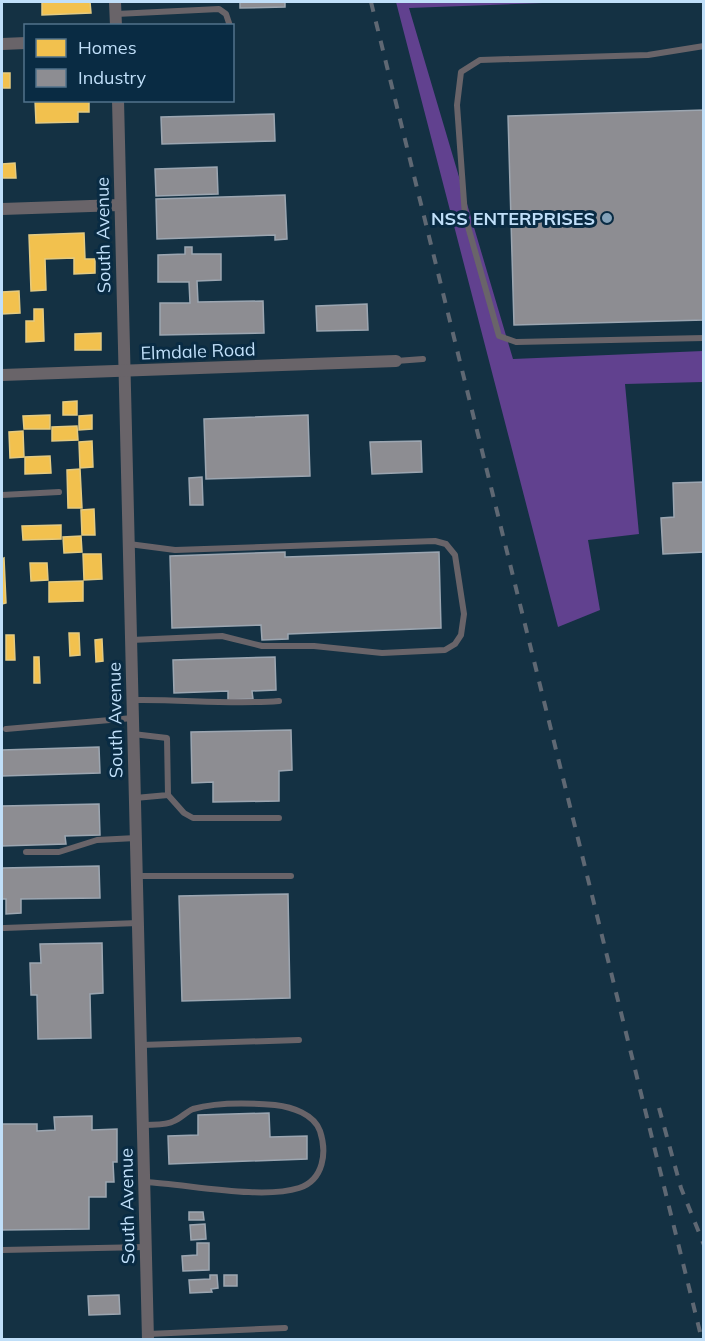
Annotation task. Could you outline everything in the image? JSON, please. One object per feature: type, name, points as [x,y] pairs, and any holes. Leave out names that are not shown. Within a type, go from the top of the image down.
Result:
[{"type":"street","points":[[2,44],[24,43]]},
{"type":"street","name":"South Avenue","points":[[118,102],[148,1337]]},
{"type":"street","points":[[2,209],[120,205]]},
{"type":"street","name":"Elmdale Road","points":[[2,375],[396,361]]},
{"type":"lane","points":[[115,14],[219,9],[226,14],[229,24]]},
{"type":"lane","points":[[704,46],[648,55],[480,60],[461,72],[457,105],[465,216],[499,336],[516,342],[704,338]]},
{"type":"lane","points":[[396,361],[423,359]]},
{"type":"lane","points":[[2,495],[58,492]]},
{"type":"lane","points":[[129,543],[175,550],[435,541],[446,544],[455,555],[464,614],[461,635],[455,644],[445,650],[382,653],[314,646],[262,646],[222,636],[131,640]]},
{"type":"lane","points":[[132,700],[184,699],[227,704],[279,701]]},
{"type":"lane","points":[[6,729],[133,718]]},
{"type":"lane","points":[[133,734],[167,738],[168,795],[179,809],[193,818],[279,818]]},
{"type":"lane","points":[[135,798],[168,795]]},
{"type":"lane","points":[[26,852],[59,852],[97,840],[136,838]]},
{"type":"lane","points":[[137,876],[291,876]]},
{"type":"lane","points":[[4,928],[138,923]]},
{"type":"lane","points":[[141,1045],[298,1040]]},
{"type":"lane","points":[[143,1125],[168,1123],[192,1110],[205,1107],[276,1105],[299,1110],[317,1122],[324,1143],[323,1163],[316,1177],[300,1188],[268,1192],[144,1182]]},
{"type":"lane","points":[[2,1250],[146,1247]]},
{"type":"lane","points":[[148,1337],[285,1328]]},
{"type":"shaded area","points":[[396,2],[571,2],[409,8],[513,359],[703,351],[703,382],[625,384],[639,534],[588,540],[600,610],[558,627]]},
{"type":"building: Homes","points":[[42,2],[90,2],[91,13],[42,15]]},
{"type":"building: Homes","points":[[2,73],[10,73],[10,88],[2,88]]},
{"type":"building: Homes","points":[[35,102],[89,102],[89,112],[78,112],[78,122],[36,123]]},
{"type":"building: Homes","points":[[15,163],[16,178],[2,178],[2,164]]},
{"type":"building: Homes","points":[[84,233],[85,259],[95,259],[95,273],[74,274],[74,258],[45,259],[46,290],[31,291],[29,235]]},
{"type":"building: Homes","points":[[19,291],[20,313],[2,314],[2,292]]},
{"type":"building: Homes","points":[[34,309],[43,309],[44,341],[26,342],[26,321],[34,321]]},
{"type":"building: Homes","points":[[101,333],[101,350],[75,350],[75,334]]},
{"type":"building: Homes","points":[[77,401],[77,415],[63,415],[63,402]]},
{"type":"building: Homes","points":[[50,415],[50,429],[24,429],[23,416]]},
{"type":"building: Homes","points":[[92,415],[92,429],[79,430],[79,416]]},
{"type":"building: Homes","points":[[77,426],[78,440],[52,441],[52,427]]},
{"type":"building: Homes","points":[[23,431],[24,457],[10,458],[9,432]]},
{"type":"building: Homes","points":[[92,441],[93,467],[80,468],[79,442]]},
{"type":"building: Homes","points":[[50,456],[51,473],[25,474],[25,457]]},
{"type":"building: Homes","points":[[80,469],[82,508],[68,508],[67,470]]},
{"type":"building: Homes","points":[[94,509],[95,535],[82,535],[81,510]]},
{"type":"building: Homes","points":[[61,525],[61,539],[23,540],[22,526]]},
{"type":"building: Homes","points":[[81,536],[82,552],[64,553],[63,537]]},
{"type":"building: Homes","points":[[83,554],[101,554],[102,579],[84,580]]},
{"type":"building: Homes","points":[[4,558],[6,603],[2,604],[2,559]]},
{"type":"building: Homes","points":[[30,563],[47,563],[48,580],[31,581]]},
{"type":"building: Homes","points":[[83,581],[83,601],[49,602],[49,582]]},
{"type":"building: Homes","points":[[69,633],[79,633],[80,655],[70,656]]},
{"type":"building: Homes","points":[[6,635],[14,635],[15,660],[6,660]]},
{"type":"building: Homes","points":[[102,639],[103,661],[96,662],[95,640]]},
{"type":"building: Homes","points":[[34,657],[39,657],[40,683],[34,683]]},
{"type":"building: Industry","points":[[240,2],[285,2],[285,7],[240,8]]},
{"type":"building: Industry","name":"NSS ENTERPRISES","points":[[704,110],[704,320],[514,325],[508,116]]},
{"type":"building: Industry","points":[[274,114],[275,141],[162,144],[161,117]]},
{"type":"building: Industry","points":[[217,167],[218,194],[156,196],[155,169]]},
{"type":"building: Industry","points":[[285,195],[287,239],[275,240],[275,235],[157,239],[156,199]]},
{"type":"building: Industry","points":[[185,247],[192,247],[192,254],[221,254],[221,280],[197,281],[198,302],[263,301],[264,333],[160,335],[160,303],[190,303],[189,282],[158,282],[158,255],[185,254]]},
{"type":"building: Industry","points":[[367,304],[368,330],[317,331],[316,306]]},
{"type":"building: Industry","points":[[308,415],[310,476],[206,479],[204,419]]},
{"type":"building: Industry","points":[[421,441],[422,472],[372,474],[370,442]]},
{"type":"building: Industry","points":[[202,477],[203,505],[190,505],[189,478]]},
{"type":"building: Industry","points":[[704,482],[704,552],[663,554],[661,518],[674,517],[673,483]]},
{"type":"building: Industry","points":[[285,552],[285,557],[439,552],[441,628],[288,634],[288,639],[262,640],[261,625],[172,628],[170,556]]},
{"type":"building: Industry","points":[[275,657],[276,690],[252,691],[253,699],[228,700],[228,691],[174,693],[173,660]]},
{"type":"building: Industry","points":[[291,730],[292,770],[279,771],[279,801],[213,802],[213,782],[192,783],[191,732]]},
{"type":"building: Industry","points":[[99,747],[100,773],[2,776],[2,750]]},
{"type":"building: Industry","points":[[99,804],[100,835],[65,836],[66,844],[2,846],[2,806]]},
{"type":"building: Industry","points":[[99,866],[100,898],[21,899],[21,913],[6,914],[6,899],[2,899],[2,868]]},
{"type":"building: Industry","points":[[288,894],[290,998],[182,1001],[179,896]]},
{"type":"building: Industry","points":[[102,943],[103,993],[90,994],[91,1038],[38,1039],[37,995],[31,995],[30,963],[41,963],[40,944]]},
{"type":"building: Industry","points":[[269,1113],[270,1137],[307,1136],[307,1159],[169,1164],[168,1136],[198,1135],[198,1115]]},
{"type":"building: Industry","points":[[92,1116],[92,1130],[117,1129],[117,1162],[113,1162],[114,1182],[106,1182],[106,1197],[89,1197],[89,1229],[2,1230],[2,1124],[37,1124],[37,1131],[55,1130],[54,1117]]},
{"type":"building: Industry","points":[[189,1212],[203,1212],[204,1220],[189,1220]]},
{"type":"building: Industry","points":[[205,1224],[206,1239],[191,1240],[190,1225]]},
{"type":"building: Industry","points":[[197,1243],[209,1243],[209,1270],[183,1271],[182,1256],[197,1255]]},
{"type":"building: Industry","points":[[210,1275],[217,1275],[218,1288],[211,1289],[212,1292],[190,1293],[189,1280],[210,1279]]},
{"type":"building: Industry","points":[[224,1275],[237,1275],[237,1286],[224,1286]]},
{"type":"building: Industry","points":[[119,1295],[120,1314],[89,1315],[88,1296]]},
{"type":"railway","points":[[371,2],[702,1340]]},
{"type":"railway","points":[[659,1108],[681,1188],[704,1245]]},
{"type":"place","name":"NSS ENTERPRISES","points":[[607,218]]}]
